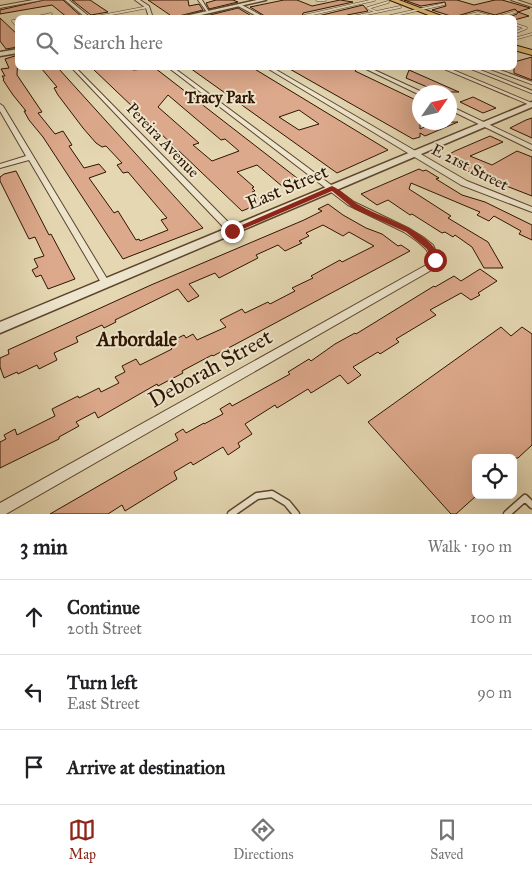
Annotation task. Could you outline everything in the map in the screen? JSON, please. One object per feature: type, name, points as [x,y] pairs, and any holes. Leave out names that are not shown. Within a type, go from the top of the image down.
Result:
[{"type":"main road","points":[[387,1],[423,15]]},
{"type":"main road","points":[[387,1],[436,15]]},
{"type":"main road","points":[[517,41],[532,48]]},
{"type":"main road","points":[[517,48],[532,53]]},
{"type":"street","points":[[0,7],[40,0]]},
{"type":"street","points":[[67,0],[86,15]]},
{"type":"street","points":[[136,0],[148,8],[150,15]]},
{"type":"street","points":[[200,0],[208,11]]},
{"type":"street","points":[[191,15],[264,0]]},
{"type":"street","points":[[512,0],[531,5]]},
{"type":"street","points":[[239,5],[258,15]]},
{"type":"street","points":[[0,54],[15,51]]},
{"type":"street","name":"Pereira Avenue","points":[[76,70],[232,231]]},
{"type":"street","points":[[174,70],[332,188]]},
{"type":"street","name":"E 21st Street","points":[[273,70],[414,154],[482,191],[532,210]]},
{"type":"street","points":[[371,70],[412,89]]},
{"type":"street","points":[[0,106],[106,284]]},
{"type":"street","name":"East Street","points":[[0,328],[530,106]]},
{"type":"street","points":[[457,111],[532,148]]},
{"type":"street","points":[[0,166],[31,157]]},
{"type":"street","name":"Deborah Street","points":[[0,510],[432,266],[436,257],[430,248],[408,231],[357,207],[332,188]]},
{"type":"lane","points":[[317,0],[325,0]]},
{"type":"lane","points":[[308,15],[374,0]]},
{"type":"lane","points":[[377,12],[368,8],[387,1]]},
{"type":"lane","points":[[395,15],[444,4]]},
{"type":"lane","points":[[362,15],[400,7]]},
{"type":"lane","points":[[107,15],[148,8]]},
{"type":"lane","points":[[505,15],[515,12]]},
{"type":"lane","points":[[470,15],[478,13],[485,15]]},
{"type":"lane","points":[[46,15],[51,14]]},
{"type":"lane","points":[[517,25],[526,28],[517,32]]},
{"type":"lane","points":[[517,39],[532,34]]},
{"type":"lane","points":[[449,70],[530,106]]},
{"type":"lane","points":[[479,70],[532,92]]},
{"type":"lane","points":[[496,70],[532,83]]},
{"type":"lane","points":[[230,514],[258,494],[271,493],[286,500],[296,514]]},
{"type":"lane","points":[[507,514],[525,498],[532,505]]},
{"type":"building","points":[[44,0],[63,0],[80,15],[64,15],[52,5],[0,14],[0,10]]},
{"type":"building","points":[[72,0],[90,0],[108,12],[91,15]]},
{"type":"building","points":[[148,0],[188,0],[189,6],[199,4],[203,10],[183,15],[170,15]]},
{"type":"building","points":[[216,0],[233,0],[238,2],[209,9],[206,3]]},
{"type":"building","points":[[284,0],[297,0],[312,6],[340,0],[353,2],[303,13],[303,15],[263,15],[250,7]]},
{"type":"building","points":[[404,0],[457,0],[474,5],[502,0],[530,8],[518,12],[515,9],[495,15],[477,10],[461,15],[448,15],[432,10],[446,6],[445,2],[421,6]]},
{"type":"building","points":[[363,5],[368,11],[347,15],[322,15]]},
{"type":"building","points":[[238,8],[250,15],[210,15]]},
{"type":"building","points":[[518,12],[529,16],[517,19],[517,15],[514,15]]},
{"type":"building","points":[[0,18],[15,32],[15,48],[6,49],[0,41]]},
{"type":"building","points":[[15,56],[17,75],[42,112],[38,113],[55,134],[63,131],[72,145],[69,146],[84,168],[99,164],[106,172],[89,178],[114,213],[118,211],[136,240],[139,239],[140,241],[168,230],[161,220],[167,218],[128,172],[123,173],[117,165],[122,163],[106,146],[102,147],[96,143],[83,128],[58,95],[54,88],[57,87],[43,70],[60,70],[203,228],[123,259],[43,137],[29,120],[24,111],[26,111],[3,80],[2,76],[5,76],[1,69],[9,68],[5,59]]},
{"type":"building","points":[[532,57],[532,80],[514,73],[514,70],[517,70],[517,61]]},
{"type":"building","points":[[94,70],[158,70],[306,185],[289,192],[257,165],[237,172],[254,187],[252,188],[255,191],[252,192],[264,202],[242,211]],"holes":[[[168,95],[221,140],[225,139],[239,151],[212,161],[193,145],[199,143],[158,107]]]},
{"type":"building","points":[[193,70],[256,70],[388,150],[337,173]],"holes":[[[299,110],[319,124],[299,130],[279,117]]]},
{"type":"building","points":[[292,70],[356,70],[412,98],[412,130],[439,130],[425,136],[420,133],[420,137],[413,139]]},
{"type":"building","points":[[409,70],[443,85],[422,85],[406,78]]},
{"type":"building","points":[[473,97],[496,108],[483,113],[460,102]]},
{"type":"building","points":[[532,118],[532,138],[510,128],[526,120]]},
{"type":"building","points":[[490,136],[503,142],[470,156],[492,165],[517,151],[532,157],[532,196],[460,168],[445,159],[448,158],[446,156],[455,151]]},
{"type":"building","points":[[419,169],[426,170],[439,178],[436,179],[462,195],[485,202],[532,225],[532,240],[519,234],[521,231],[494,216],[489,221],[477,215],[480,212],[411,183],[409,189],[451,216],[448,218],[488,242],[503,268],[484,268],[472,247],[455,235],[453,237],[445,232],[442,233],[388,200],[377,205],[361,194]]},
{"type":"building","points":[[16,171],[49,235],[51,234],[75,279],[48,289],[41,275],[36,277],[32,270],[38,267],[34,259],[44,256],[35,237],[29,239],[0,181],[0,177],[4,174]]},
{"type":"building","points":[[328,204],[343,215],[366,228],[382,234],[398,246],[401,245],[410,251],[182,371],[183,373],[158,386],[157,384],[98,418],[95,412],[76,422],[79,426],[59,437],[59,439],[0,468],[0,442],[6,439],[4,435],[15,429],[17,435],[55,416],[52,409],[78,396],[79,398],[99,388],[101,392],[119,383],[115,377],[125,372],[122,366],[136,359],[140,365],[172,349],[168,343],[184,335],[186,338],[193,334],[197,340],[226,327],[220,320],[242,309],[245,313],[268,302],[270,304],[295,291],[292,288],[313,278],[311,276],[340,260],[342,262],[374,246],[349,232],[343,236],[323,225],[306,233],[309,236],[299,241],[302,243],[285,251],[278,245],[256,255],[258,258],[219,278],[215,273],[189,284],[199,296],[188,302],[178,289],[115,320],[116,322],[104,328],[102,325],[76,337],[78,342],[54,353],[57,360],[39,369],[37,365],[4,378],[0,367],[0,358],[9,354],[8,350],[151,285],[304,220],[322,211],[318,209]]},
{"type":"building","points":[[480,269],[497,281],[478,293],[480,295],[471,300],[461,293],[430,310],[436,315],[396,339],[399,342],[380,354],[378,352],[353,367],[361,375],[348,384],[340,375],[311,393],[308,389],[277,408],[275,405],[245,424],[252,434],[238,443],[240,447],[228,455],[223,447],[193,465],[191,462],[174,472],[177,479],[125,511],[122,505],[108,514],[50,514],[178,440],[175,434],[183,429],[186,433],[223,414],[220,409],[230,403],[232,406],[290,374],[288,372],[309,359],[311,361],[335,344],[356,334],[434,286],[454,276],[461,281]]},
{"type":"building","points":[[501,327],[511,336],[522,327],[532,334],[532,445],[518,458],[517,454],[472,454],[473,499],[456,514],[451,514],[368,422]]},
{"type":"district","name":"Tracy Park","points":[[220,97]]},
{"type":"district","name":"Arbordale","points":[[137,339]]},
{"type":"route","points":[[232,231],[332,188],[357,207],[408,231],[430,248],[435,254],[435,260]]}]
